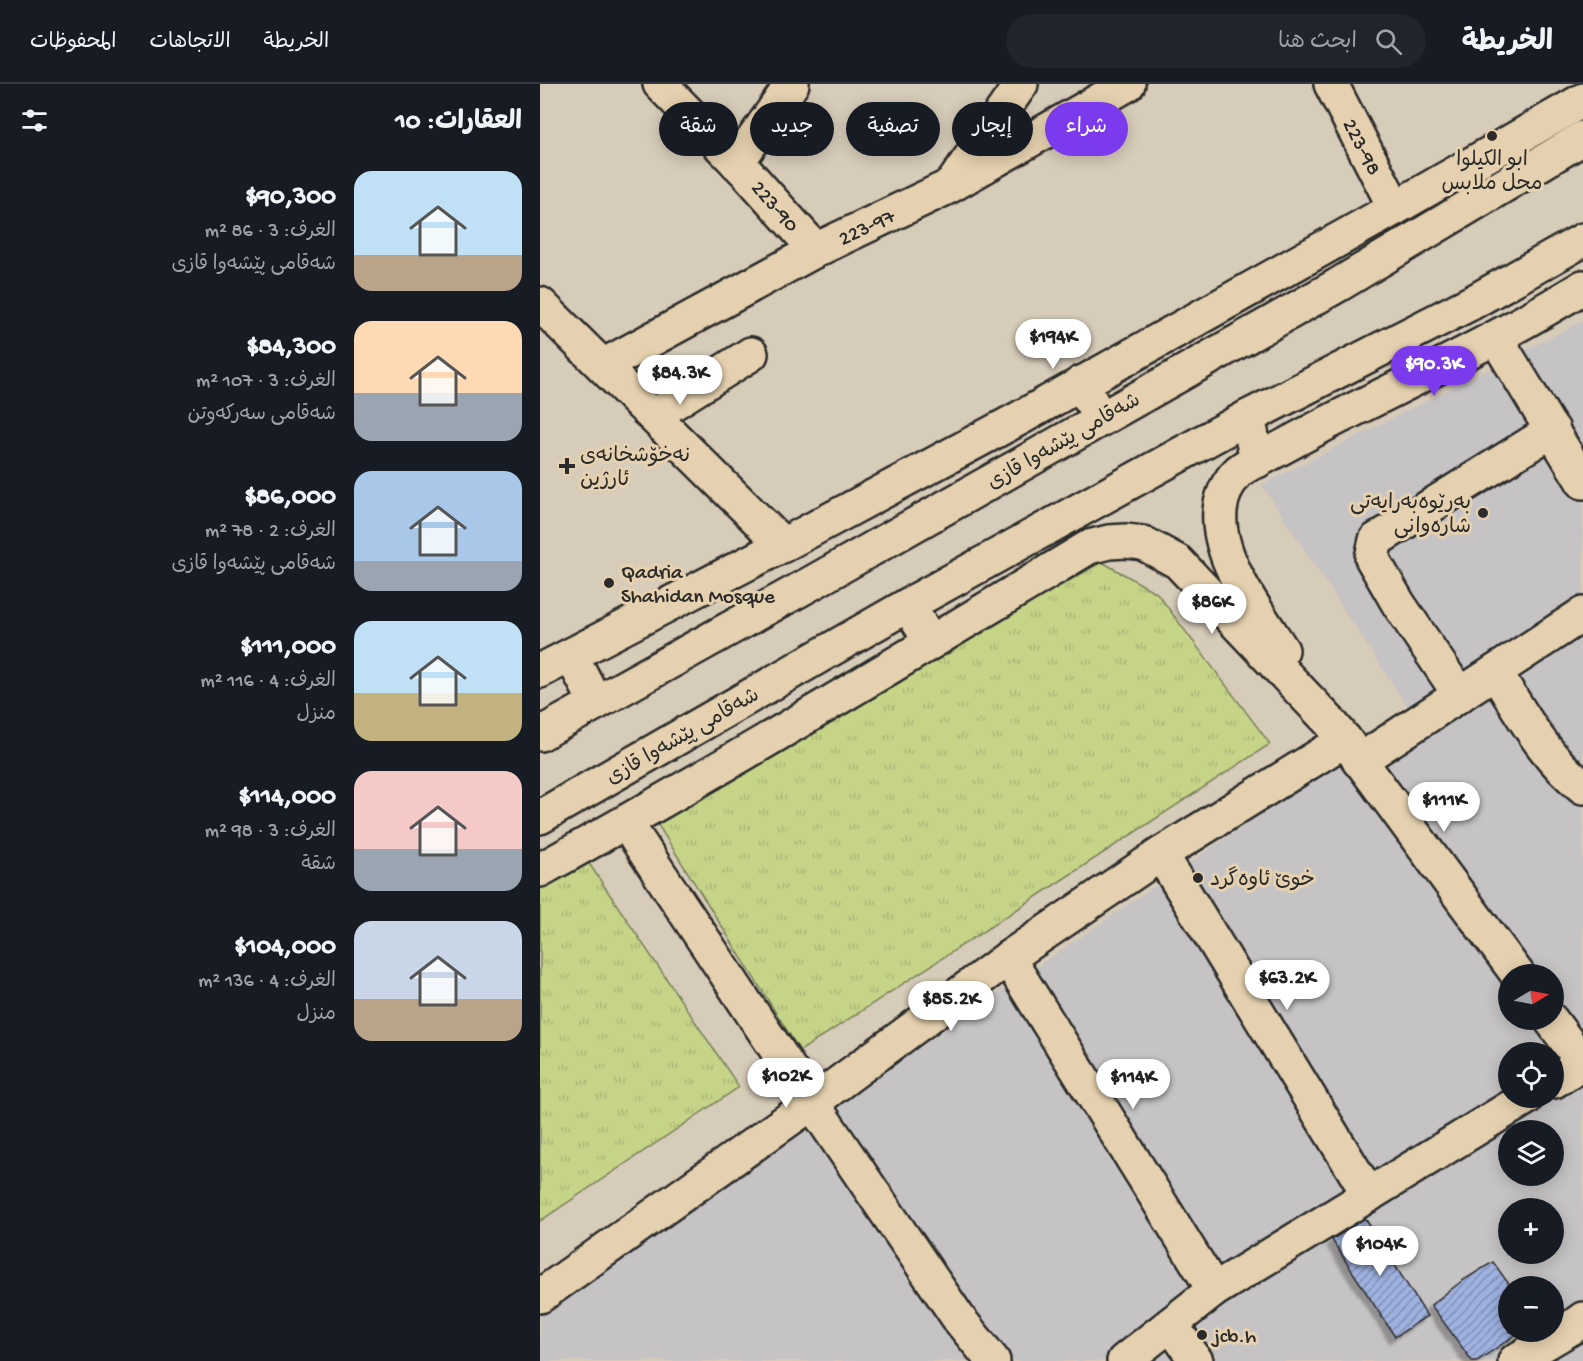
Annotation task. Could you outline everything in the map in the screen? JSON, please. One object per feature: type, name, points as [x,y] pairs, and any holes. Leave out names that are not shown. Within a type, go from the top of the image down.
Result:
[{"type":"main road","name":"223-90","points":[[660,84],[737,163],[816,250]]},
{"type":"main road","points":[[737,163],[792,84]]},
{"type":"main road","points":[[951,186],[1021,84]]},
{"type":"main road","name":"223-97","points":[[603,366],[816,250],[951,186],[1128,84]]},
{"type":"main road","name":"223-98","points":[[1331,84],[1395,208]]},
{"type":"main road","points":[[540,672],[783,545],[1081,383],[1583,100]]},
{"type":"main road","name":"شەقامی پێشەوا قازی","points":[[540,734],[1338,285],[1583,138]]},
{"type":"main road","points":[[1466,208],[1548,171],[1583,159]]},
{"type":"main road","points":[[1473,302],[1583,221]]},
{"type":"main road","name":"شەقامی پێشەوا قازی","points":[[540,818],[908,605],[1248,417],[1473,302],[1583,240]]},
{"type":"main road","points":[[1510,964],[1344,741],[1255,609],[1226,550],[1221,531],[1220,511],[1225,491],[1240,470],[1496,338],[1583,286]]},
{"type":"main road","points":[[540,304],[783,545]]},
{"type":"main road","points":[[1496,338],[1583,482]]},
{"type":"main road","points":[[653,416],[751,354]]},
{"type":"main road","points":[[1081,383],[1100,418]]},
{"type":"main road","points":[[1248,417],[1257,461]]},
{"type":"main road","points":[[1460,695],[1398,603],[1372,558],[1376,540],[1553,430]]},
{"type":"main road","points":[[540,870],[626,823],[1089,547],[1109,542],[1143,543],[1178,562],[1344,741]]},
{"type":"main road","points":[[908,605],[931,642]]},
{"type":"main road","points":[[540,1296],[812,1103],[1008,958],[1161,854],[1344,741],[1460,695],[1583,614]]},
{"type":"main road","points":[[572,655],[596,703]]},
{"type":"main road","points":[[1495,672],[1546,750],[1566,774],[1583,787]]},
{"type":"main road","points":[[626,823],[959,1319],[993,1361]]},
{"type":"main road","points":[[1161,854],[1369,1195]]},
{"type":"main road","points":[[1008,958],[1214,1290]]},
{"type":"main road","points":[[1558,1030],[1583,1063],[1564,1075]]},
{"type":"main road","points":[[1124,1361],[1214,1290],[1510,1108]]},
{"type":"main road","points":[[1171,1324],[1196,1361]]},
{"type":"main road","points":[[1515,1361],[1579,1332]]},
{"type":"shaded area","points":[[1583,321],[1583,1361],[540,1361],[540,1305],[1411,712],[1262,485]]},
{"type":"green space","points":[[1102,562],[1157,593],[1270,744],[800,1051],[653,817]]},
{"type":"green space","points":[[584,856],[739,1087],[540,1221],[540,881]]},
{"type":"building","points":[[1365,1218],[1427,1316],[1395,1337],[1332,1240]]},
{"type":"building","points":[[1493,1262],[1503,1276],[1498,1276],[1498,1342],[1505,1342],[1477,1361],[1472,1361],[1431,1305],[1462,1281]]},
{"type":"place","name":"ابو الكيلوا محل ملابس","points":[[1492,136]]},
{"type":"place","name":"نەخۆشخانەی ئارژین","points":[[567,466]]},
{"type":"place","name":"بەرێوەبەرایەتی شارەوانی","points":[[1483,513]]},
{"type":"place","name":"Qadria Shahidan Mosque","points":[[609,583]]},
{"type":"place","name":"خوێ ئاوەگرد","points":[[1198,878]]},
{"type":"place","name":"jcb.h","points":[[1202,1335]]}]
